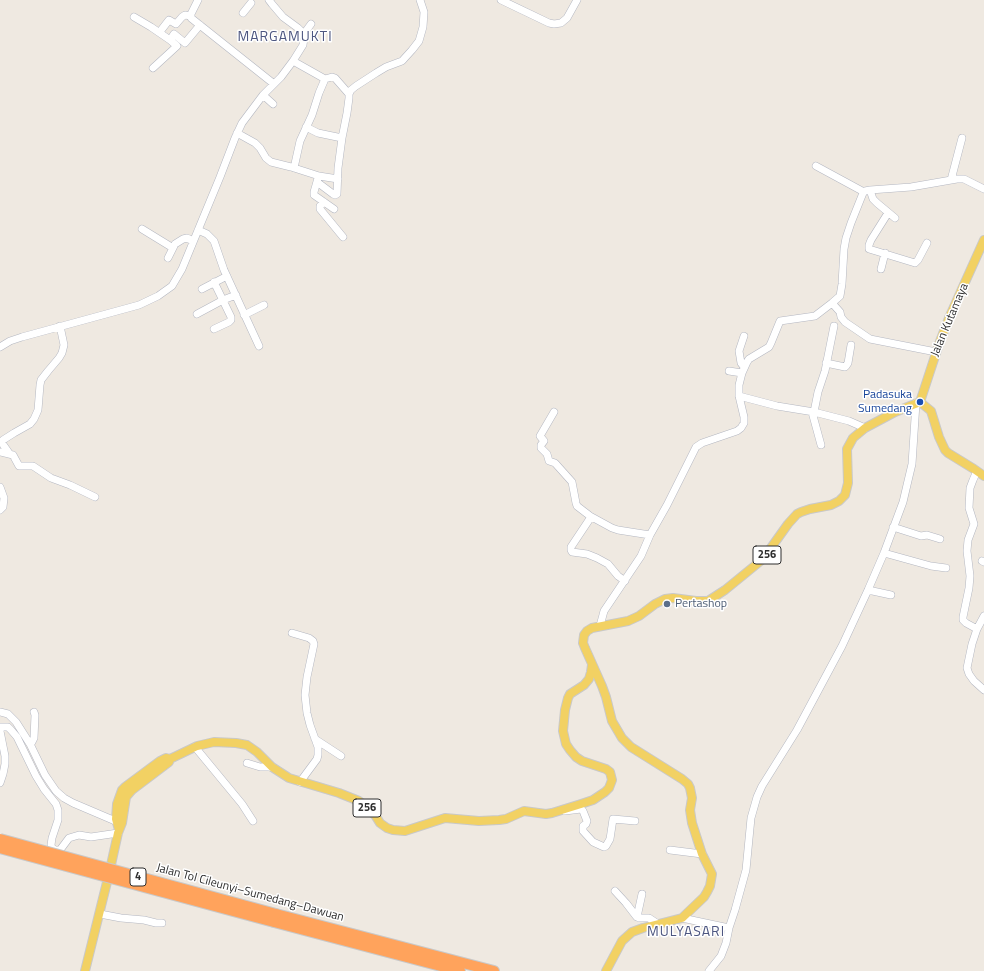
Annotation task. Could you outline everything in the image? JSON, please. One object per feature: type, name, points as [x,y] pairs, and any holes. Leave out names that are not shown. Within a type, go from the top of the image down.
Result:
[{"type":"highway","name":"Jalan Tol Cileunyi–Sumedang–Dawuan","points":[[0,839],[460,971]]},
{"type":"highway","name":"Jalan Tol Cileunyi–Sumedang–Dawuan","points":[[0,848],[275,918],[494,971]]},
{"type":"main road","name":"Jalan Kutamaya","points":[[918,402],[936,352],[984,240]]},
{"type":"main road","name":"256","points":[[592,664],[584,643],[584,635],[590,629],[628,621],[639,616],[655,604],[665,599],[673,598],[696,601],[708,600],[725,590],[763,559],[797,514],[839,501],[845,495],[848,482],[847,448],[853,438],[865,428],[894,412],[918,402]]},
{"type":"main road","points":[[918,402],[931,412],[945,450],[981,474]]},
{"type":"main road","points":[[592,664],[589,679],[596,681],[602,686]]},
{"type":"main road","points":[[592,664],[606,697],[612,721],[622,738],[631,747],[688,784],[691,792],[690,815],[702,854],[712,874],[710,886],[704,897],[682,918],[637,929],[628,934],[622,941],[606,971]]},
{"type":"main road","name":"256","points":[[119,827],[116,819],[117,804],[122,790],[131,787],[146,776],[160,761],[166,758],[170,759],[196,747],[214,742],[247,745],[257,752],[272,767],[290,778],[339,793],[359,801],[375,815],[380,823],[387,828],[398,831],[420,827],[445,818],[479,821],[499,820],[506,819],[524,811],[546,814],[582,804],[601,796],[611,784],[610,772],[601,767],[582,761],[576,757],[566,744],[564,738],[563,725],[568,698],[570,694],[589,679]]},
{"type":"main road","name":"256","points":[[85,971],[110,874],[126,797],[131,787]]},
{"type":"street","points":[[191,16],[198,0]]},
{"type":"street","points":[[0,346],[16,339],[60,326],[139,305],[158,296],[169,289],[174,283],[182,269],[242,123],[263,95],[281,77],[303,45],[303,35],[300,29],[283,17],[269,0]]},
{"type":"street","points":[[237,133],[255,143],[268,161],[294,168],[318,179],[335,195],[337,193],[342,138],[348,113],[349,94],[356,86],[376,73],[386,67],[402,61],[419,41],[423,27],[424,12],[420,0]]},
{"type":"street","points":[[501,0],[554,24],[561,23],[567,18],[577,0]]},
{"type":"street","points":[[243,13],[250,1]]},
{"type":"street","points":[[162,29],[169,20],[176,24],[185,15],[191,16],[191,18],[200,26],[274,84]]},
{"type":"street","points":[[134,17],[151,27],[177,46],[154,68]]},
{"type":"street","points":[[303,35],[311,24]]},
{"type":"street","points":[[170,40],[174,34],[185,42],[200,26]]},
{"type":"street","points":[[293,61],[325,79],[332,77],[335,78],[349,94]]},
{"type":"street","points":[[294,168],[300,142],[325,79]]},
{"type":"street","points":[[263,95],[273,104]]},
{"type":"street","points":[[306,127],[318,133],[342,138]]},
{"type":"street","points":[[951,180],[962,138]]},
{"type":"street","points":[[816,166],[867,191],[877,203],[895,218]]},
{"type":"street","points":[[318,179],[338,179]]},
{"type":"street","points":[[318,179],[314,194],[334,209]]},
{"type":"street","points":[[867,191],[911,188],[957,179],[964,179],[984,189]]},
{"type":"street","points":[[600,626],[607,604],[625,581],[641,556],[650,535],[696,447],[702,443],[737,431],[744,423],[739,396],[739,382],[749,359],[769,347],[780,320],[813,317],[837,299],[841,292],[846,238],[858,205],[867,191]]},
{"type":"street","points":[[324,202],[320,206],[320,209],[343,237]]},
{"type":"street","points":[[888,213],[871,240],[869,250],[915,263],[927,243]]},
{"type":"street","points":[[142,229],[173,248]]},
{"type":"street","points":[[198,230],[207,234],[214,241],[227,276],[259,346]]},
{"type":"street","points":[[168,258],[176,244],[184,238],[193,241]]},
{"type":"street","points":[[881,269],[885,254]]},
{"type":"street","points":[[202,289],[227,276]]},
{"type":"street","points":[[214,282],[232,320],[214,329]]},
{"type":"street","points":[[198,314],[223,300],[236,295]]},
{"type":"street","points":[[832,303],[840,312],[841,317],[845,322],[870,338],[936,352]]},
{"type":"street","points":[[244,315],[264,305]]},
{"type":"street","points":[[9,453],[2,443],[3,440],[30,424],[34,419],[38,410],[39,389],[42,380],[62,353],[64,345],[60,326]]},
{"type":"street","points":[[821,445],[813,412],[823,377],[834,326]]},
{"type":"street","points":[[743,370],[739,351],[744,336]]},
{"type":"street","points":[[826,363],[845,367],[848,363],[851,345]]},
{"type":"street","points":[[729,371],[743,370]]},
{"type":"street","points":[[739,396],[778,406],[826,414],[865,428]]},
{"type":"street","points":[[709,971],[721,956],[726,943],[746,870],[752,815],[757,797],[762,786],[797,730],[842,646],[884,553],[904,496],[912,464],[918,402]]},
{"type":"street","points":[[554,412],[540,436],[544,441],[541,448],[549,461],[555,463],[571,480],[576,504],[589,515],[612,528],[650,535]]},
{"type":"street","points":[[0,452],[14,455],[19,466],[32,466],[51,478],[95,497]]},
{"type":"street","points":[[977,629],[966,623],[963,617],[970,576],[967,561],[967,544],[974,524],[969,508],[970,488],[972,480],[981,474]]},
{"type":"street","points":[[0,487],[4,498],[3,507],[0,510]]},
{"type":"street","points":[[589,515],[571,547],[572,552],[587,554],[608,564],[620,578],[625,581]]},
{"type":"street","points":[[893,527],[921,536],[927,535],[940,539]]},
{"type":"street","points":[[884,553],[931,566],[946,568]]},
{"type":"street","points":[[868,590],[891,596]]},
{"type":"street","points":[[984,616],[977,629],[972,644],[967,668],[968,672],[984,690]]},
{"type":"street","points":[[292,633],[309,638],[314,644],[304,696],[308,720],[318,750],[317,759],[300,782]]},
{"type":"street","points":[[0,712],[8,714],[14,719],[30,744],[45,775],[56,791],[73,803],[103,815],[119,827]]},
{"type":"street","points":[[30,744],[34,738],[34,712]]},
{"type":"street","points":[[0,782],[5,764],[0,731],[1,727],[4,726],[8,727],[17,737],[36,776],[56,804],[58,810],[58,820],[52,838],[52,848],[55,850],[60,850],[69,838],[79,835],[91,837],[119,827]]},
{"type":"street","points":[[315,739],[342,756]]},
{"type":"street","points":[[196,747],[242,804],[252,821]]},
{"type":"street","points":[[247,763],[260,767],[272,767]]},
{"type":"street","points":[[559,810],[583,810],[587,821],[586,824],[582,826],[583,831],[593,842],[604,847],[610,839],[613,819],[635,821]]},
{"type":"street","points":[[670,850],[702,854]]},
{"type":"street","points":[[615,891],[637,917],[648,918],[658,924]]},
{"type":"street","points":[[637,917],[642,894]]},
{"type":"street","points":[[100,914],[156,923],[162,922]]},
{"type":"street","points":[[682,918],[729,928]]},
{"type":"place","name":"Padasuka Sumedang","points":[[920,402]]},
{"type":"place","name":"Pertashop","points":[[667,604]]},
{"type":"district","name":"MARGAMUKTI","points":[[285,38]]},
{"type":"district","name":"MULYASARI","points":[[686,933]]}]
